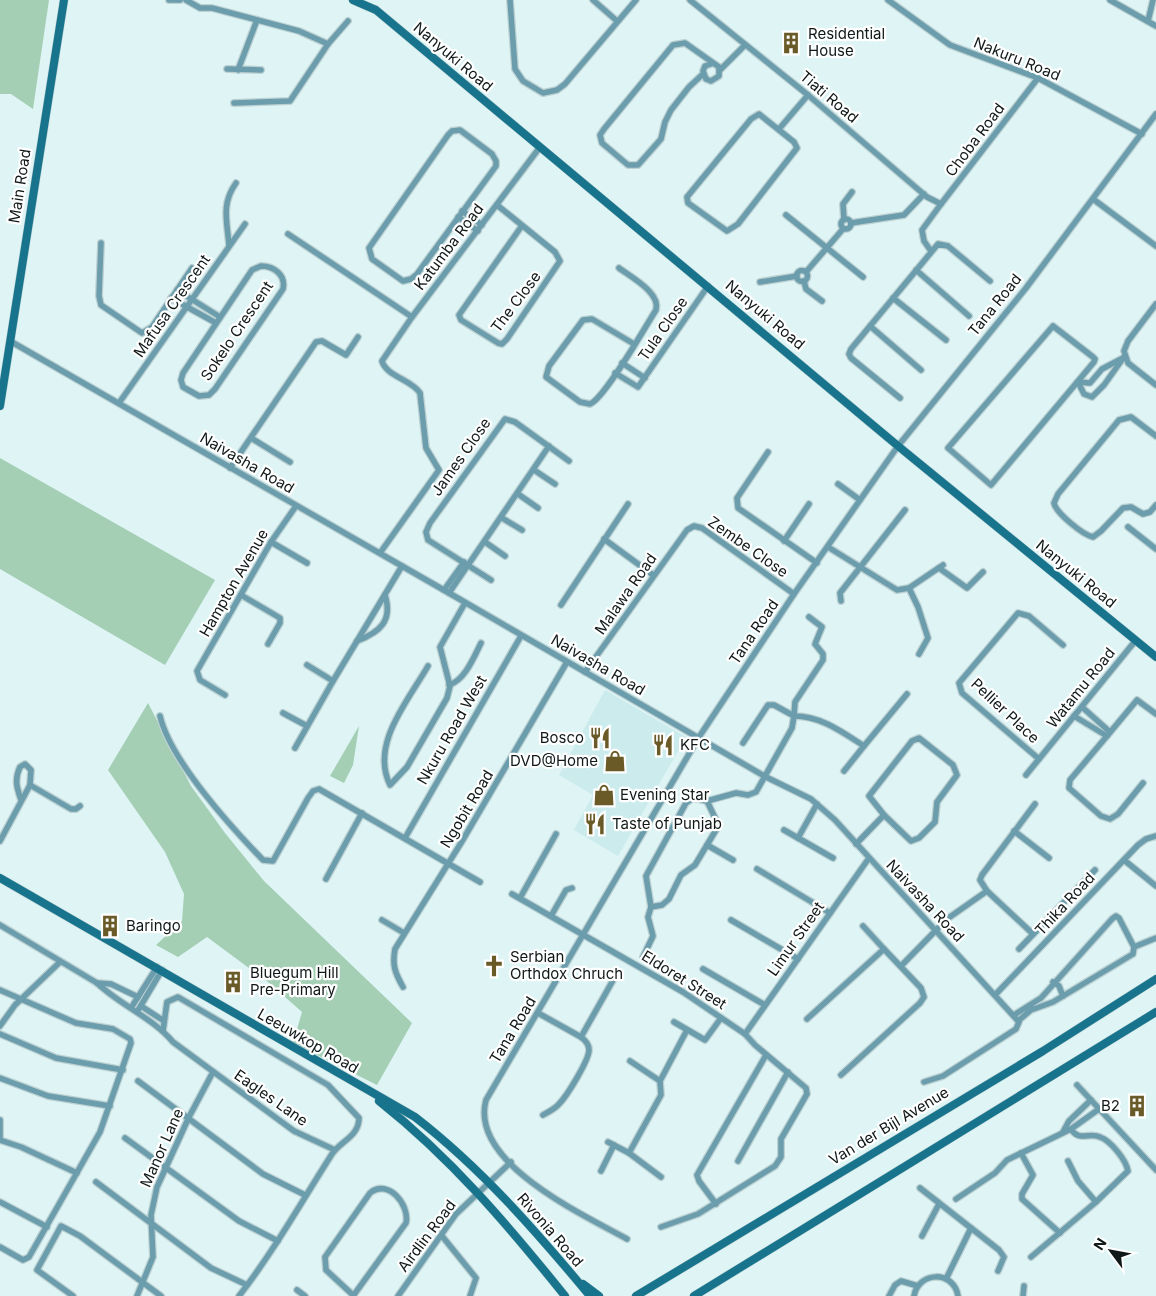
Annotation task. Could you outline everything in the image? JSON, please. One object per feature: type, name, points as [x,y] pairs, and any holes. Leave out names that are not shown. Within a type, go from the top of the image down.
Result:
[{"type":"street","name":"Main Road","points":[[0,406],[64,0]]},
{"type":"street","points":[[169,0],[180,0]]},
{"type":"street","points":[[186,0],[200,8],[212,8],[299,31],[328,44]]},
{"type":"street","points":[[212,8],[213,0]]},
{"type":"street","name":"Nanyuki Road","points":[[353,0],[376,10],[898,446],[1156,657]]},
{"type":"street","points":[[510,0],[515,69],[523,81],[543,93],[557,90],[565,84],[636,0]]},
{"type":"street","points":[[592,0],[617,21]]},
{"type":"street","name":"Tiati Road","points":[[690,0],[808,95],[926,196]]},
{"type":"street","name":"Nakuru Road","points":[[888,0],[950,45],[1038,78],[1142,134]]},
{"type":"street","points":[[1110,0],[1152,24]]},
{"type":"street","points":[[1152,24],[1153,0]]},
{"type":"street","points":[[1152,24],[1156,16]]},
{"type":"street","points":[[238,70],[257,20]]},
{"type":"street","points":[[234,103],[290,101],[328,44],[348,21]]},
{"type":"street","points":[[711,64],[706,66],[703,74],[689,87],[671,110],[665,122],[661,138],[638,165],[628,165],[600,140],[600,135],[604,129],[673,45],[685,43],[720,70]]},
{"type":"street","points":[[703,74],[708,80],[713,81],[719,76],[720,70],[745,45]]},
{"type":"street","points":[[227,69],[261,70]]},
{"type":"street","name":"Choba Road","points":[[930,251],[924,241],[922,230],[1038,78]]},
{"type":"street","points":[[779,129],[808,95]]},
{"type":"street","name":"Tana Road","points":[[511,1162],[490,1137],[485,1125],[484,1108],[490,1092],[698,737],[794,594],[898,446],[1026,288],[1156,114]]},
{"type":"street","points":[[762,115],[779,129],[796,145],[797,150],[734,227],[726,231],[722,229],[687,202],[686,197],[692,189],[754,116],[762,115]]},
{"type":"street","points":[[457,130],[469,136],[492,154],[496,161],[493,172],[462,211],[411,279],[406,281],[399,279],[370,257],[369,248],[375,239],[448,135],[457,130]]},
{"type":"street","name":"Katumba Road","points":[[382,364],[385,356],[412,318],[540,147]]},
{"type":"street","points":[[229,245],[226,203],[227,195],[236,183]]},
{"type":"street","points":[[843,229],[841,225],[844,220],[842,207],[852,192]]},
{"type":"street","points":[[844,220],[848,220],[851,223],[904,215],[926,196],[941,204]]},
{"type":"street","points":[[1094,199],[1156,246]]},
{"type":"street","name":"The Close","points":[[497,205],[521,227],[555,252],[560,262],[507,339],[504,342],[498,343],[461,320],[459,315],[521,227]]},
{"type":"street","points":[[462,211],[482,225]]},
{"type":"street","points":[[786,215],[862,277]]},
{"type":"street","points":[[458,217],[478,231]]},
{"type":"street","points":[[806,272],[843,229],[850,228],[851,223]]},
{"type":"street","name":"Mafusa Crescent","points":[[120,403],[244,224]]},
{"type":"street","points":[[288,234],[412,318]]},
{"type":"street","points":[[101,243],[100,304],[142,333],[148,330],[192,268]]},
{"type":"street","points":[[900,398],[849,357],[851,349],[930,251],[938,244],[944,244],[990,282]]},
{"type":"street","name":"Sokelo Crescent","points":[[268,267],[283,277],[283,289],[215,389],[209,394],[199,396],[183,387],[182,376],[216,323],[255,268],[268,267]]},
{"type":"street","points":[[619,268],[654,296],[657,301],[656,310],[622,363],[598,399],[586,404],[550,381],[546,376],[549,366],[583,320],[592,319],[634,344]]},
{"type":"street","points":[[916,270],[969,316]]},
{"type":"street","points":[[760,282],[797,276],[801,271],[806,272]]},
{"type":"street","points":[[804,281],[808,276],[806,272]]},
{"type":"street","points":[[797,276],[799,280],[804,281]]},
{"type":"street","points":[[804,281],[806,289],[822,301]]},
{"type":"street","name":"Tula Close","points":[[615,373],[638,387],[708,286]]},
{"type":"street","points":[[177,290],[220,317]]},
{"type":"street","name":"Sokelo Crescent","points":[[171,298],[216,323]]},
{"type":"street","points":[[893,298],[946,340]]},
{"type":"street","points":[[1078,382],[1084,394],[1092,397],[1104,385],[1124,357],[1125,345],[1156,304]]},
{"type":"street","points":[[870,326],[921,370]]},
{"type":"street","points":[[1050,328],[1056,328],[1095,359],[1078,382],[991,485],[948,448],[1050,328]]},
{"type":"street","points":[[230,468],[316,342],[322,341],[346,355],[358,338]]},
{"type":"street","name":"Naivasha Road","points":[[10,341],[447,591],[521,636],[766,777],[817,804],[1016,1018]]},
{"type":"street","points":[[1078,382],[1090,383],[1102,369],[1124,357]]},
{"type":"street","points":[[1124,357],[1128,363],[1156,385]]},
{"type":"street","points":[[622,363],[645,378]]},
{"type":"street","name":"James Close","points":[[380,553],[439,470],[426,448],[420,393],[416,388],[382,364]]},
{"type":"street","points":[[1156,436],[1131,417],[1119,420],[1058,494],[1054,503],[1059,513],[1086,534],[1093,537],[1123,508],[1130,507],[1143,514],[1150,512],[1156,505]]},
{"type":"street","name":"James Close","points":[[491,580],[428,540],[426,532],[430,523],[501,422],[510,420],[569,461]]},
{"type":"street","points":[[251,438],[290,462]]},
{"type":"street","points":[[447,591],[466,563],[485,542],[502,518],[549,446]]},
{"type":"street","points":[[768,452],[736,504],[742,512],[817,563]]},
{"type":"street","points":[[534,470],[555,484]]},
{"type":"street","points":[[838,484],[860,500]]},
{"type":"street","points":[[518,494],[538,508]]},
{"type":"street","points":[[561,605],[628,504]]},
{"type":"street","points":[[784,541],[809,504]]},
{"type":"street","name":"Hampton Avenue","points":[[225,695],[200,680],[197,674],[271,542],[296,506]]},
{"type":"street","points":[[841,601],[840,593],[905,510]]},
{"type":"street","points":[[502,518],[522,530]]},
{"type":"street","name":"Zembe Close","points":[[687,530],[694,526],[702,528],[794,594]]},
{"type":"street","points":[[1128,526],[1156,550]]},
{"type":"street","name":"Malawa Road","points":[[585,672],[687,530]]},
{"type":"street","points":[[604,539],[653,575]]},
{"type":"street","points":[[271,542],[306,563]]},
{"type":"street","points":[[485,542],[504,556]]},
{"type":"street","points":[[828,547],[897,590],[909,588],[941,566],[967,588],[983,572]]},
{"type":"street","points":[[295,748],[402,566]]},
{"type":"street","points":[[909,588],[918,607],[928,638],[919,654]]},
{"type":"street","points":[[241,595],[280,618],[280,623],[268,644]]},
{"type":"street","points":[[357,641],[373,635],[385,620],[388,606],[385,595]]},
{"type":"street","points":[[428,666],[385,740],[384,767],[390,785],[411,761],[446,698],[449,685],[440,647],[466,603]]},
{"type":"street","name":"Pellier Place","points":[[1038,759],[962,693],[959,686],[963,676],[1015,615],[1021,612],[1063,644]]},
{"type":"street","points":[[644,957],[653,936],[648,917],[651,907],[646,882],[647,872],[688,800],[697,798],[707,801],[736,793],[753,793],[766,777],[792,728],[795,702],[823,660],[823,654],[815,644],[822,627],[809,616]]},
{"type":"street","name":"Nkuru Road West","points":[[405,838],[521,636]]},
{"type":"street","name":"Watamu Road","points":[[1026,775],[1136,640]]},
{"type":"street","points":[[449,685],[457,681],[462,675],[481,643]]},
{"type":"street","name":"Ngobit Road","points":[[403,987],[395,972],[393,962],[395,949],[448,864],[567,662]]},
{"type":"street","points":[[307,665],[333,681]]},
{"type":"street","points":[[844,771],[908,694]]},
{"type":"street","points":[[1143,783],[1118,814],[1110,820],[1101,816],[1069,788],[1070,780],[1137,700],[1156,714]]},
{"type":"street","points":[[743,743],[768,705],[774,705],[794,716],[811,717],[830,725],[864,746]]},
{"type":"street","points":[[1082,707],[1108,734]]},
{"type":"street","points":[[284,713],[307,726]]},
{"type":"street","points":[[160,716],[166,732],[186,766],[221,816],[265,862],[270,862],[275,858],[308,798],[317,789],[326,791],[480,882]]},
{"type":"street","points":[[1074,716],[1108,734]]},
{"type":"street","points":[[914,739],[922,740],[955,767],[957,775],[955,780],[936,804],[935,821],[916,840],[908,840],[884,815],[870,800],[870,793],[914,739]]},
{"type":"street","points":[[0,841],[30,785],[31,770],[29,766],[23,765],[20,767],[16,778],[17,790],[21,800]]},
{"type":"street","points":[[30,785],[71,809],[76,809],[80,806]]},
{"type":"street","points":[[651,907],[662,905],[669,900],[681,876],[695,865],[707,845],[718,824],[707,801]]},
{"type":"street","points":[[798,838],[817,804]]},
{"type":"street","points":[[1033,934],[987,891],[980,880],[1036,804]]},
{"type":"street","points":[[326,879],[362,813]]},
{"type":"street","points":[[856,844],[884,815]]},
{"type":"street","points":[[784,830],[832,858]]},
{"type":"street","points":[[1014,832],[1049,858]]},
{"type":"street","points":[[520,898],[556,834]]},
{"type":"street","name":"Thika Road","points":[[995,995],[1124,860],[1146,839],[1156,836]]},
{"type":"street","points":[[707,845],[733,860]]},
{"type":"street","name":"Limur Street","points":[[745,1034],[869,858]]},
{"type":"street","points":[[1124,860],[1156,886]]},
{"type":"street","points":[[757,869],[830,912]]},
{"type":"street","points":[[1019,949],[1095,870]]},
{"type":"street","name":"Leeuwkop Road","points":[[0,878],[414,1117],[454,1148],[490,1182]]},
{"type":"street","points":[[550,916],[566,890],[572,888]]},
{"type":"street","points":[[901,966],[947,920],[987,891]]},
{"type":"street","name":"Eldoret Street","points":[[512,894],[662,978],[745,1034],[766,1055],[805,1086],[807,1091],[781,1139],[778,1161],[770,1170],[716,1204]]},
{"type":"street","points":[[1114,917],[1119,918],[1134,947],[1133,954],[1063,996],[1016,1018],[1036,1002],[1114,917]]},
{"type":"street","points":[[382,920],[404,933]]},
{"type":"street","points":[[731,920],[798,959]]},
{"type":"street","points":[[0,925],[97,983],[112,984],[138,997]]},
{"type":"street","points":[[842,1075],[922,1000],[924,993],[863,926]]},
{"type":"street","points":[[1134,947],[1156,938]]},
{"type":"street","points":[[807,1019],[884,949]]},
{"type":"street","points":[[0,1026],[22,998],[60,962]]},
{"type":"street","points":[[131,1008],[160,969]]},
{"type":"street","points":[[137,1012],[160,969]]},
{"type":"street","points":[[703,969],[765,1005]]},
{"type":"street","points":[[581,1037],[616,975]]},
{"type":"street","name":"Van der Bijl Avenue","points":[[636,1296],[1043,1050],[1156,979]]},
{"type":"street","points":[[1053,982],[1059,986],[1063,996]]},
{"type":"street","name":"Eagles Lane","points":[[97,983],[107,993],[163,1031],[173,1042],[294,1131],[335,1150]]},
{"type":"street","points":[[0,990],[76,1023],[113,1030],[130,1039],[131,1045],[100,1132],[47,1227],[26,1260],[0,1246]]},
{"type":"street","points":[[163,1031],[167,1002],[178,997],[333,1088],[357,1114],[359,1121],[357,1130],[335,1150],[305,1195],[278,1241],[239,1296]]},
{"type":"street","points":[[141,1006],[164,1021]]},
{"type":"street","points":[[696,1296],[1156,1012]]},
{"type":"street","points":[[538,1013],[581,1037],[589,1047],[586,1060],[559,1105],[543,1115]]},
{"type":"street","points":[[674,1022],[705,1040],[721,1018]]},
{"type":"street","points":[[924,1082],[943,1076],[1016,1029],[1019,1024],[1016,1018]]},
{"type":"street","points":[[629,1153],[661,1095],[660,1080],[687,1030]]},
{"type":"street","points":[[0,1034],[56,1058],[123,1070]]},
{"type":"street","points":[[661,1227],[698,1214],[716,1204],[698,1181],[697,1175],[766,1055]]},
{"type":"street","points":[[630,1061],[660,1080]]},
{"type":"street","name":"Manor Lane","points":[[137,1296],[153,1257],[152,1223],[155,1196],[189,1117],[213,1072]]},
{"type":"street","points":[[738,1161],[788,1072]]},
{"type":"street","points":[[0,1078],[48,1096],[110,1106]]},
{"type":"street","points":[[138,1081],[189,1117],[263,1174],[305,1195]]},
{"type":"street","points":[[1077,1085],[1156,1170]]},
{"type":"street","name":"Leeuwkop Road","points":[[368,1092],[424,1138],[478,1192]]},
{"type":"street","points":[[1063,1132],[1068,1121],[1092,1102]]},
{"type":"street","points":[[956,1199],[995,1173],[1007,1160],[1071,1129],[1099,1109]]},
{"type":"street","points":[[0,1120],[0,1140],[21,1147],[77,1173]]},
{"type":"street","points":[[1031,1257],[1125,1176],[1128,1168],[1121,1157],[1104,1140],[1097,1136],[1081,1137],[1074,1134],[1071,1129]]},
{"type":"street","points":[[125,1138],[238,1221],[278,1241]]},
{"type":"street","points":[[608,1142],[629,1153],[660,1176]]},
{"type":"street","points":[[601,1171],[614,1145]]},
{"type":"street","points":[[1021,1152],[1033,1175],[1022,1194],[1022,1199],[1060,1233]]},
{"type":"street","points":[[1068,1161],[1078,1181],[1096,1202]]},
{"type":"street","points":[[478,1192],[511,1162],[536,1187],[627,1239]]},
{"type":"street","points":[[96,1182],[212,1268],[247,1285]]},
{"type":"street","name":"Rivonia Road","points":[[490,1182],[590,1296]]},
{"type":"street","points":[[378,1188],[386,1189],[405,1206],[407,1214],[406,1223],[353,1296],[326,1270],[325,1258],[370,1193],[378,1188]]},
{"type":"street","points":[[920,1188],[1003,1255],[998,1271]]},
{"type":"street","name":"Rivonia Road","points":[[478,1192],[534,1255],[565,1296]]},
{"type":"street","name":"Airdlin Road","points":[[398,1296],[456,1214],[478,1192]]},
{"type":"street","points":[[0,1202],[47,1227]]},
{"type":"street","points":[[922,1236],[939,1204]]},
{"type":"street","points":[[73,1296],[40,1273],[37,1268],[61,1226],[66,1227],[161,1296]]},
{"type":"street","points":[[946,1279],[971,1228]]},
{"type":"street","points":[[442,1236],[476,1278],[470,1296]]},
{"type":"street","points":[[914,1296],[918,1286],[927,1278],[940,1276],[955,1286],[958,1296]]},
{"type":"street","points":[[577,1281],[599,1296]]},
{"type":"street","points":[[889,1296],[895,1285],[901,1281],[918,1286]]},
{"type":"street","points":[[1022,1296],[1024,1286]]},
{"type":"street","points":[[297,1290],[304,1296]]},
{"type":"shaded area","points":[[605,690],[686,737],[618,856],[574,830],[593,795],[559,775]]},
{"type":"green space","points":[[0,0],[49,0],[33,109],[11,94],[0,94]]},
{"type":"green space","points":[[0,458],[215,580],[165,665],[0,569]]},
{"type":"green space","points":[[148,703],[191,786],[225,833],[264,881],[412,1023],[377,1085],[293,1043],[302,1012],[268,982],[207,937],[178,957],[156,945],[182,921],[184,894],[165,852],[108,770]]},
{"type":"green space","points":[[359,726],[353,765],[344,783],[330,776]]},
{"type":"place","name":"Residential House","points":[[791,43]]},
{"type":"place","name":"Bosco","points":[[600,738]]},
{"type":"place","name":"KFC","points":[[663,745]]},
{"type":"place","name":"DVD@Home","points":[[615,761]]},
{"type":"place","name":"Evening Star","points":[[604,795]]},
{"type":"place","name":"Taste of Punjab","points":[[595,824]]},
{"type":"place","name":"Baringo","points":[[110,926]]},
{"type":"place","name":"Serbian Orthdox Chruch","points":[[494,966]]},
{"type":"place","name":"Bluegum Hill Pre-Primary","points":[[233,982]]},
{"type":"place","name":"B2","points":[[1137,1106]]}]
